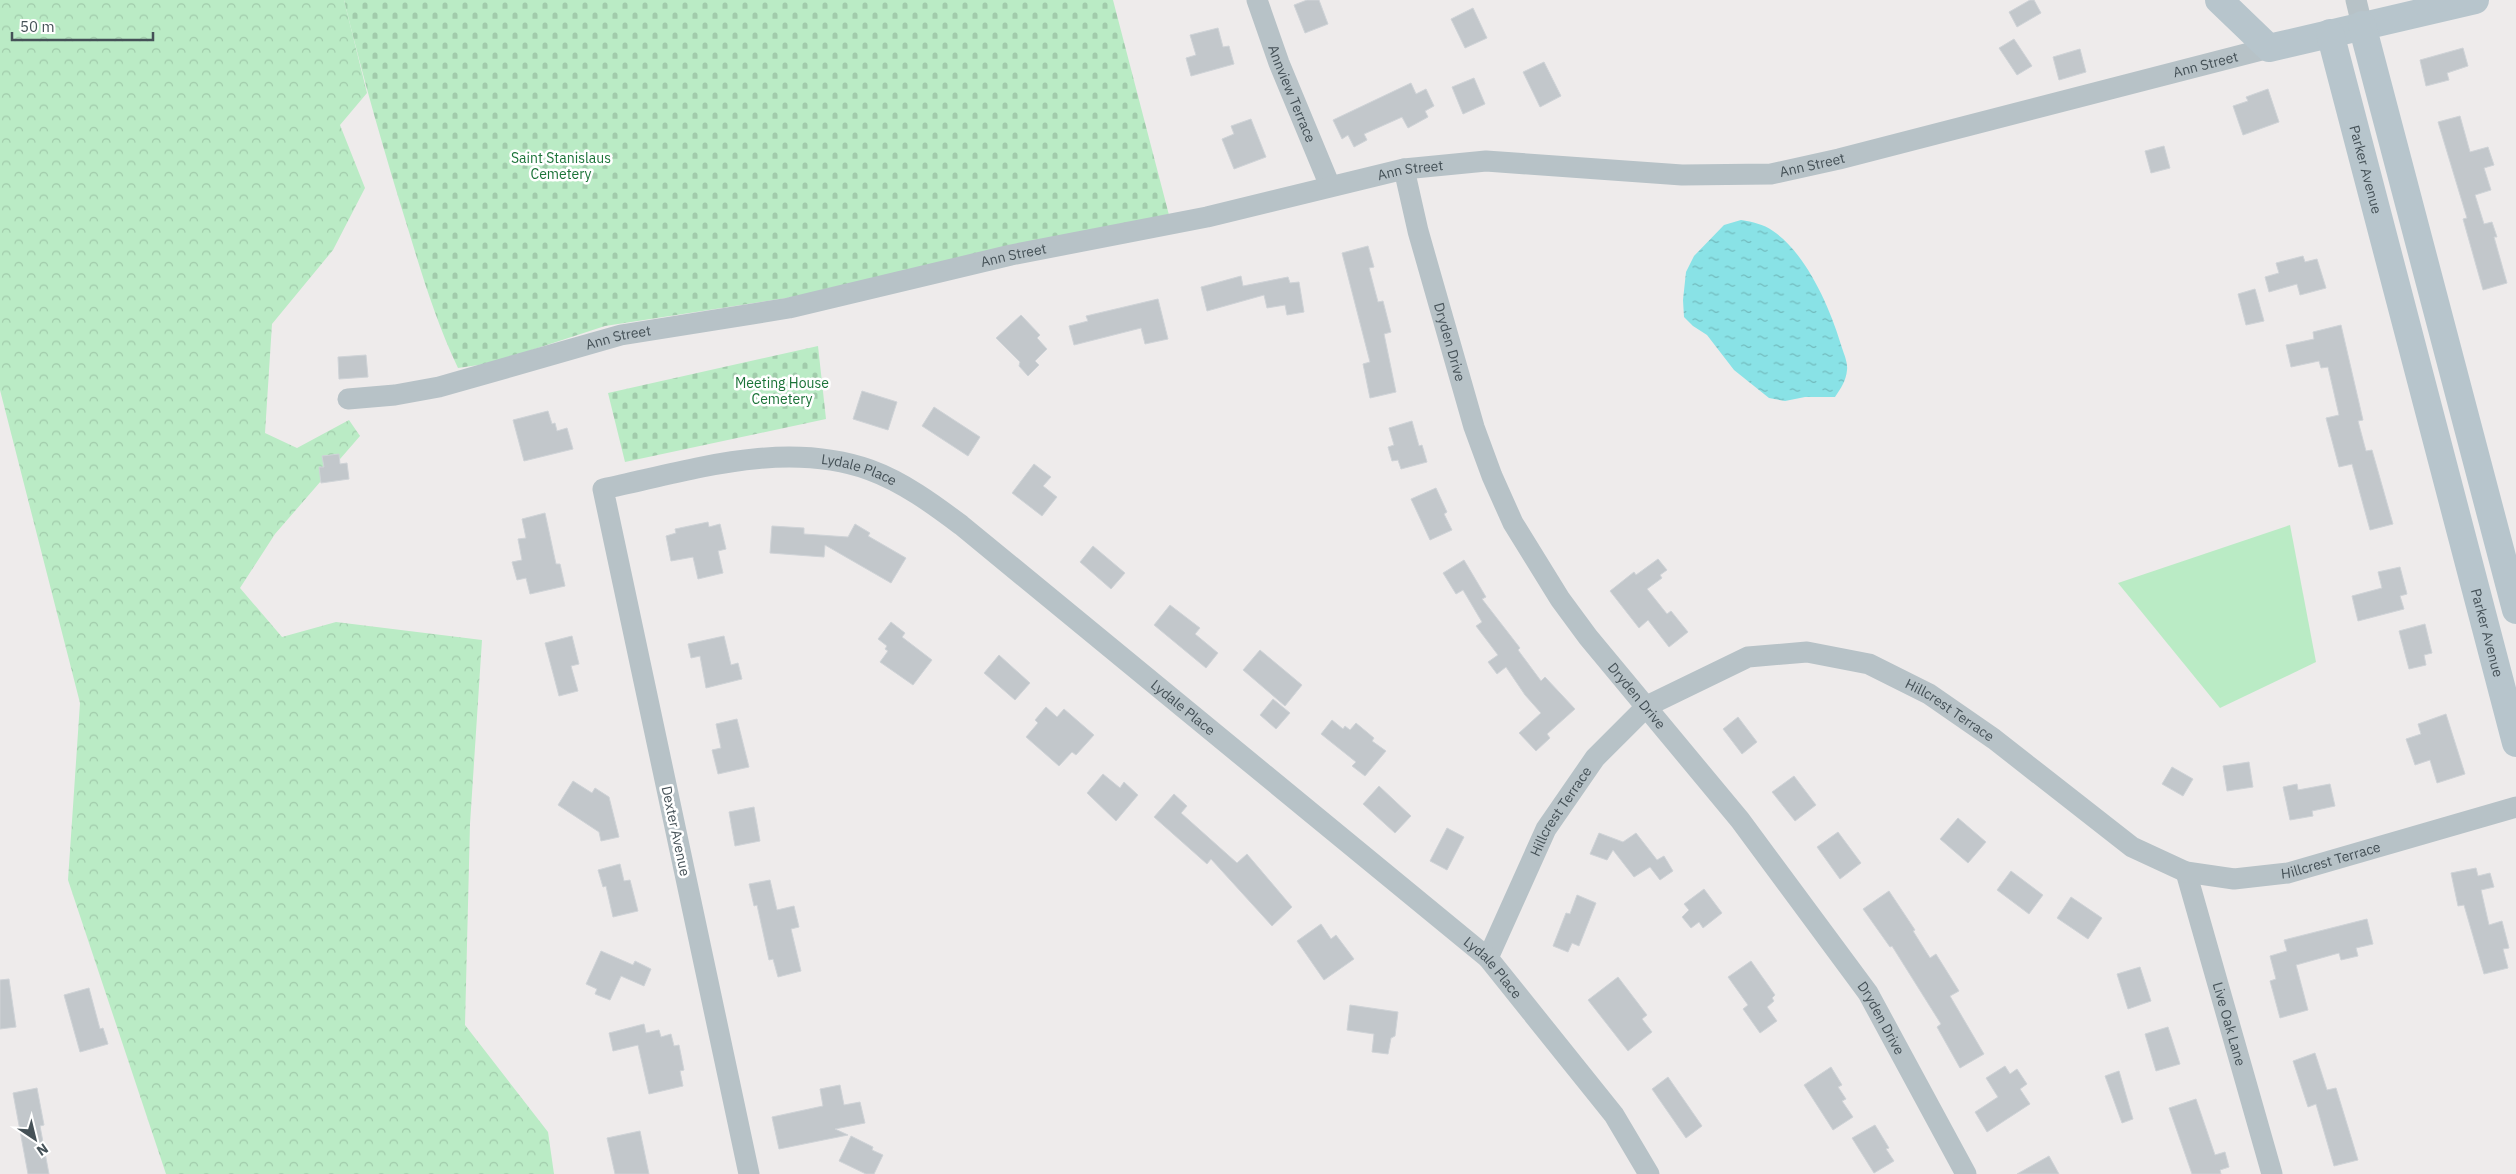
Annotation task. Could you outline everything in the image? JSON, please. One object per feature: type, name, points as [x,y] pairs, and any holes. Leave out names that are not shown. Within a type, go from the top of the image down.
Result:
[{"type":"street","name":"Annview Terrace","points":[[1257,0],[1279,63],[1330,186]]},
{"type":"street","points":[[2219,0],[2269,48]]},
{"type":"street","name":"Ann Street","points":[[348,399],[395,395],[439,387],[622,335],[789,308],[1011,255],[1207,217],[1330,186],[1404,170],[1486,161],[1682,175],[1771,174],[1839,159],[2330,33],[2359,13],[2475,0]]},
{"type":"street","points":[[2359,13],[2516,610]]},
{"type":"street","name":"Parker Avenue","points":[[2330,33],[2516,744]]},
{"type":"street","name":"Dryden Drive","points":[[1404,170],[1418,231],[1474,427],[1492,476],[1513,523],[1560,599],[1588,637],[1740,820],[1868,993],[1966,1174]]},
{"type":"street","points":[[2401,305],[2433,297]]},
{"type":"street","name":"Lydale Place","points":[[604,489],[721,464],[763,458],[799,458],[834,462],[869,470],[931,502],[1488,958],[1614,1115],[1650,1174]]},
{"type":"street","name":"Dexter Avenue","points":[[604,489],[749,1174]]},
{"type":"street","points":[[2465,550],[2498,542]]},
{"type":"street","name":"Hillcrest Terrace","points":[[1488,958],[1546,830],[1595,758],[1647,706],[1748,657],[1807,652],[1869,664],[1929,694],[1994,739],[2132,847],[2186,872],[2234,879],[2288,873],[2516,807]]},
{"type":"street","name":"Live Oak Lane","points":[[2186,872],[2272,1174]]},
{"type":"green space","points":[[0,0],[344,0],[367,93],[340,125],[365,188],[333,250],[272,324],[265,433],[297,448],[349,420],[360,436],[275,534],[240,588],[282,637],[336,622],[482,640],[470,824],[465,1025],[548,1132],[554,1174],[166,1174],[68,880],[80,703],[0,390]]},
{"type":"green space","name":"Saint Stanislaus Cemetery","points":[[344,0],[1113,0],[1169,215],[813,294],[605,326],[492,363],[458,368],[437,318],[414,249],[391,174]]},
{"type":"green space","name":"Meeting House Cemetery","points":[[818,346],[826,419],[625,462],[608,393]]},
{"type":"green space","points":[[2290,525],[2316,662],[2220,708],[2118,583]]},
{"type":"water","points":[[1741,220],[1765,227],[1785,241],[1797,254],[1816,284],[1831,317],[1847,364],[1844,381],[1835,397],[1805,397],[1785,401],[1769,398],[1734,370],[1707,335],[1693,326],[1684,317],[1683,300],[1686,272],[1694,256],[1724,225]]},
{"type":"building","points":[[1307,0],[1319,0],[1328,24],[1305,33],[1294,5]]},
{"type":"building","points":[[2030,0],[2034,0],[2041,13],[2017,27],[2009,12]]},
{"type":"building","points":[[1473,8],[1487,38],[1465,48],[1451,19]]},
{"type":"building","points":[[1218,28],[1223,47],[1229,46],[1234,64],[1191,76],[1186,58],[1196,55],[1190,35]]},
{"type":"building","points":[[2014,39],[2032,66],[2017,75],[1999,48]]},
{"type":"building","points":[[2463,48],[2468,66],[2447,73],[2449,80],[2426,86],[2420,60]]},
{"type":"building","points":[[2080,49],[2086,72],[2059,80],[2053,57]]},
{"type":"building","points":[[1544,62],[1561,96],[1540,107],[1523,72]]},
{"type":"building","points":[[1474,78],[1485,104],[1463,114],[1452,87]]},
{"type":"building","points":[[1411,83],[1416,94],[1426,89],[1434,106],[1425,111],[1428,117],[1408,128],[1402,117],[1364,134],[1367,140],[1354,147],[1348,135],[1342,139],[1333,120]]},
{"type":"building","points":[[2268,89],[2279,122],[2243,135],[2233,106],[2248,101],[2246,97]]},
{"type":"building","points":[[2460,116],[2470,152],[2488,147],[2494,165],[2484,168],[2491,190],[2475,195],[2484,224],[2492,222],[2497,237],[2494,237],[2507,283],[2483,290],[2463,219],[2467,218],[2438,122]]},
{"type":"building","points":[[1251,119],[1266,157],[1234,169],[1222,139],[1234,134],[1231,126]]},
{"type":"building","points":[[2164,146],[2170,168],[2151,173],[2145,151]]},
{"type":"building","points":[[1368,246],[1374,267],[1369,268],[1378,302],[1383,301],[1391,332],[1384,334],[1396,392],[1370,398],[1363,364],[1370,362],[1342,253]]},
{"type":"building","points":[[2303,256],[2305,262],[2317,259],[2326,288],[2300,295],[2297,284],[2269,292],[2265,277],[2279,273],[2276,263]]},
{"type":"building","points":[[1241,276],[1243,286],[1288,277],[1290,283],[1299,282],[1304,312],[1287,315],[1285,305],[1267,308],[1264,295],[1207,311],[1201,287]]},
{"type":"building","points":[[2255,289],[2264,321],[2246,325],[2238,294]]},
{"type":"building","points":[[1158,299],[1168,339],[1145,344],[1141,328],[1074,345],[1069,326],[1088,321],[1086,316]]},
{"type":"building","points":[[1021,315],[1040,335],[1037,338],[1047,349],[1035,361],[1039,365],[1028,376],[1019,366],[1020,362],[996,338]]},
{"type":"building","points":[[2341,325],[2363,420],[2358,421],[2366,451],[2372,450],[2393,524],[2370,530],[2352,464],[2339,467],[2326,418],[2339,415],[2328,367],[2321,368],[2319,361],[2291,367],[2286,345],[2314,339],[2313,332]]},
{"type":"building","points":[[366,355],[368,377],[339,379],[338,357]]},
{"type":"building","points":[[862,391],[897,402],[888,430],[853,419]]},
{"type":"building","points":[[934,407],[980,437],[968,456],[922,426]]},
{"type":"building","points":[[548,411],[552,424],[555,423],[557,431],[567,428],[573,449],[524,461],[513,420]]},
{"type":"building","points":[[1412,421],[1419,446],[1422,445],[1427,462],[1401,469],[1398,460],[1392,461],[1388,447],[1394,445],[1389,428]]},
{"type":"building","points":[[339,454],[340,464],[347,463],[349,479],[321,483],[319,467],[324,467],[322,456]]},
{"type":"building","points":[[1034,464],[1051,477],[1043,486],[1057,497],[1042,516],[1012,493]]},
{"type":"building","points":[[1436,488],[1447,512],[1444,514],[1452,530],[1430,540],[1411,499]]},
{"type":"building","points":[[545,513],[556,564],[560,564],[565,586],[530,594],[526,578],[517,580],[512,562],[522,560],[518,539],[526,538],[522,519]]},
{"type":"building","points":[[708,522],[709,527],[720,524],[726,549],[718,551],[723,573],[698,579],[693,557],[671,561],[666,536],[676,533],[675,529]]},
{"type":"building","points":[[855,524],[870,533],[868,536],[906,558],[891,583],[825,545],[824,557],[770,553],[772,526],[804,528],[804,534],[848,537]]},
{"type":"building","points":[[1093,546],[1125,573],[1111,589],[1080,562]]},
{"type":"building","points":[[1658,559],[1667,570],[1660,575],[1662,578],[1647,589],[1667,614],[1671,611],[1688,632],[1669,647],[1648,620],[1639,628],[1610,591],[1634,572],[1636,575]]},
{"type":"building","points":[[1464,560],[1486,597],[1482,599],[1520,648],[1518,650],[1541,681],[1545,677],[1575,709],[1547,734],[1550,738],[1536,751],[1519,733],[1541,713],[1525,695],[1506,667],[1497,674],[1488,662],[1498,655],[1476,626],[1482,622],[1463,590],[1456,594],[1443,573]]},
{"type":"building","points":[[2400,567],[2407,594],[2400,596],[2404,609],[2358,621],[2352,596],[2382,588],[2378,572]]},
{"type":"building","points":[[1170,605],[1200,628],[1195,634],[1218,653],[1206,668],[1154,625]]},
{"type":"building","points":[[891,622],[905,633],[902,637],[932,660],[913,685],[880,662],[888,651],[885,649],[887,646],[878,639]]},
{"type":"building","points":[[2425,624],[2432,653],[2424,655],[2426,665],[2409,669],[2399,631]]},
{"type":"building","points":[[572,636],[579,664],[571,666],[578,691],[559,696],[545,643]]},
{"type":"building","points":[[724,636],[731,665],[738,663],[742,679],[706,688],[700,656],[691,658],[688,644]]},
{"type":"building","points":[[1260,650],[1302,685],[1285,706],[1243,670]]},
{"type":"building","points":[[999,655],[1030,683],[1015,700],[984,673]]},
{"type":"building","points":[[1273,699],[1290,713],[1276,729],[1260,715]]},
{"type":"building","points":[[1046,707],[1057,717],[1064,709],[1094,735],[1076,755],[1072,752],[1059,766],[1026,737],[1038,723],[1035,720]]},
{"type":"building","points":[[2446,714],[2465,774],[2437,783],[2430,760],[2415,765],[2406,739],[2421,734],[2418,724]]},
{"type":"building","points":[[1738,717],[1757,742],[1742,754],[1723,729]]},
{"type":"building","points":[[737,719],[749,767],[718,774],[712,750],[721,748],[716,724]]},
{"type":"building","points":[[1332,720],[1343,729],[1345,726],[1350,730],[1356,723],[1374,738],[1372,741],[1386,751],[1365,776],[1352,766],[1356,762],[1321,734]]},
{"type":"building","points":[[2249,762],[2253,787],[2227,791],[2223,766]]},
{"type":"building","points":[[2172,767],[2193,779],[2183,796],[2162,784]]},
{"type":"building","points":[[1103,774],[1120,788],[1124,782],[1138,795],[1116,821],[1087,793]]},
{"type":"building","points":[[1794,776],[1816,805],[1795,821],[1772,792]]},
{"type":"building","points":[[573,781],[592,793],[595,788],[609,797],[619,837],[601,841],[599,832],[558,805]]},
{"type":"building","points":[[2297,784],[2298,790],[2330,784],[2335,806],[2312,811],[2313,816],[2290,820],[2283,787]]},
{"type":"building","points":[[1379,786],[1411,816],[1395,833],[1363,804]]},
{"type":"building","points":[[1174,794],[1187,806],[1181,813],[1237,863],[1247,854],[1292,907],[1272,926],[1211,859],[1207,864],[1154,817]]},
{"type":"building","points":[[754,807],[760,841],[735,846],[729,812]]},
{"type":"building","points":[[1958,818],[1986,842],[1968,863],[1940,839]]},
{"type":"building","points":[[1447,828],[1464,837],[1447,870],[1430,861]]},
{"type":"building","points":[[1838,832],[1861,863],[1840,879],[1817,847]]},
{"type":"building","points":[[1599,833],[1623,842],[1636,833],[1657,860],[1664,856],[1673,871],[1660,880],[1650,867],[1634,877],[1613,850],[1607,860],[1590,854]]},
{"type":"building","points":[[620,864],[624,881],[630,880],[638,911],[613,917],[606,886],[603,887],[598,870]]},
{"type":"building","points":[[2476,868],[2478,876],[2490,873],[2494,887],[2481,890],[2489,925],[2502,921],[2509,948],[2503,949],[2508,968],[2484,974],[2464,905],[2458,906],[2451,873]]},
{"type":"building","points":[[2011,871],[2043,895],[2029,914],[1997,890]]},
{"type":"building","points":[[770,880],[777,910],[794,906],[799,927],[791,929],[801,971],[778,977],[773,959],[769,960],[757,905],[754,906],[749,884]]},
{"type":"building","points":[[1704,889],[1722,913],[1703,928],[1699,922],[1691,928],[1682,917],[1689,910],[1684,904]]},
{"type":"building","points":[[1889,891],[1915,930],[1913,931],[1930,958],[1936,954],[1959,991],[1950,996],[1984,1054],[1960,1068],[1937,1027],[1941,1024],[1892,946],[1890,947],[1863,909]]},
{"type":"building","points":[[1577,895],[1596,903],[1579,946],[1572,943],[1568,952],[1553,946],[1566,913],[1570,914]]},
{"type":"building","points":[[2071,897],[2102,918],[2088,939],[2057,918]]},
{"type":"building","points":[[2367,919],[2373,944],[2356,948],[2358,956],[2341,960],[2339,953],[2296,965],[2308,1010],[2280,1018],[2270,981],[2276,979],[2270,956],[2287,951],[2284,940]]},
{"type":"building","points":[[1321,924],[1331,939],[1336,935],[1354,959],[1324,980],[1297,941]]},
{"type":"building","points":[[601,951],[633,965],[635,961],[651,969],[644,986],[621,976],[610,1000],[595,994],[597,989],[586,984]]},
{"type":"building","points":[[1751,961],[1775,995],[1772,998],[1774,1001],[1767,1007],[1777,1021],[1760,1033],[1743,1009],[1748,1005],[1728,977]]},
{"type":"building","points":[[2140,967],[2151,1001],[2128,1009],[2117,974]]},
{"type":"building","points":[[1618,977],[1647,1015],[1642,1019],[1652,1032],[1628,1051],[1588,1000]]},
{"type":"building","points":[[9,979],[16,1027],[0,1029],[0,980]]},
{"type":"building","points":[[89,988],[100,1029],[103,1028],[108,1044],[80,1052],[64,995]]},
{"type":"building","points":[[1350,1005],[1398,1012],[1395,1036],[1391,1038],[1388,1054],[1372,1052],[1374,1034],[1347,1030]]},
{"type":"building","points":[[644,1024],[646,1033],[659,1030],[661,1037],[671,1034],[674,1046],[679,1045],[684,1070],[680,1071],[683,1086],[649,1094],[638,1045],[613,1051],[609,1033]]},
{"type":"building","points":[[2168,1027],[2180,1064],[2156,1071],[2145,1034]]},
{"type":"building","points":[[2315,1053],[2327,1090],[2336,1088],[2358,1160],[2334,1166],[2316,1104],[2308,1107],[2293,1061]]},
{"type":"building","points":[[2005,1066],[2010,1074],[2017,1069],[2027,1084],[2020,1089],[2030,1104],[1987,1132],[1975,1112],[1998,1097],[1986,1078]]},
{"type":"building","points":[[1831,1067],[1842,1085],[1838,1087],[1846,1099],[1842,1101],[1853,1117],[1833,1130],[1804,1085]]},
{"type":"building","points":[[2119,1071],[2133,1119],[2122,1123],[2105,1076]]},
{"type":"building","points":[[1668,1077],[1702,1126],[1686,1138],[1652,1089]]},
{"type":"building","points":[[840,1085],[844,1105],[860,1102],[865,1123],[835,1129],[848,1135],[779,1149],[772,1117],[823,1106],[820,1089]]},
{"type":"building","points":[[37,1088],[44,1125],[40,1126],[49,1174],[28,1174],[13,1093]]},
{"type":"building","points":[[2196,1099],[2215,1155],[2225,1152],[2229,1167],[2220,1170],[2221,1174],[2192,1174],[2169,1108]]},
{"type":"building","points":[[1875,1125],[1889,1148],[1886,1149],[1894,1161],[1874,1173],[1852,1138]]},
{"type":"building","points":[[640,1131],[649,1174],[615,1174],[607,1138]]},
{"type":"building","points":[[851,1136],[873,1147],[872,1150],[883,1155],[874,1174],[866,1174],[839,1161]]},
{"type":"building","points":[[2049,1156],[2059,1174],[2017,1174]]}]
